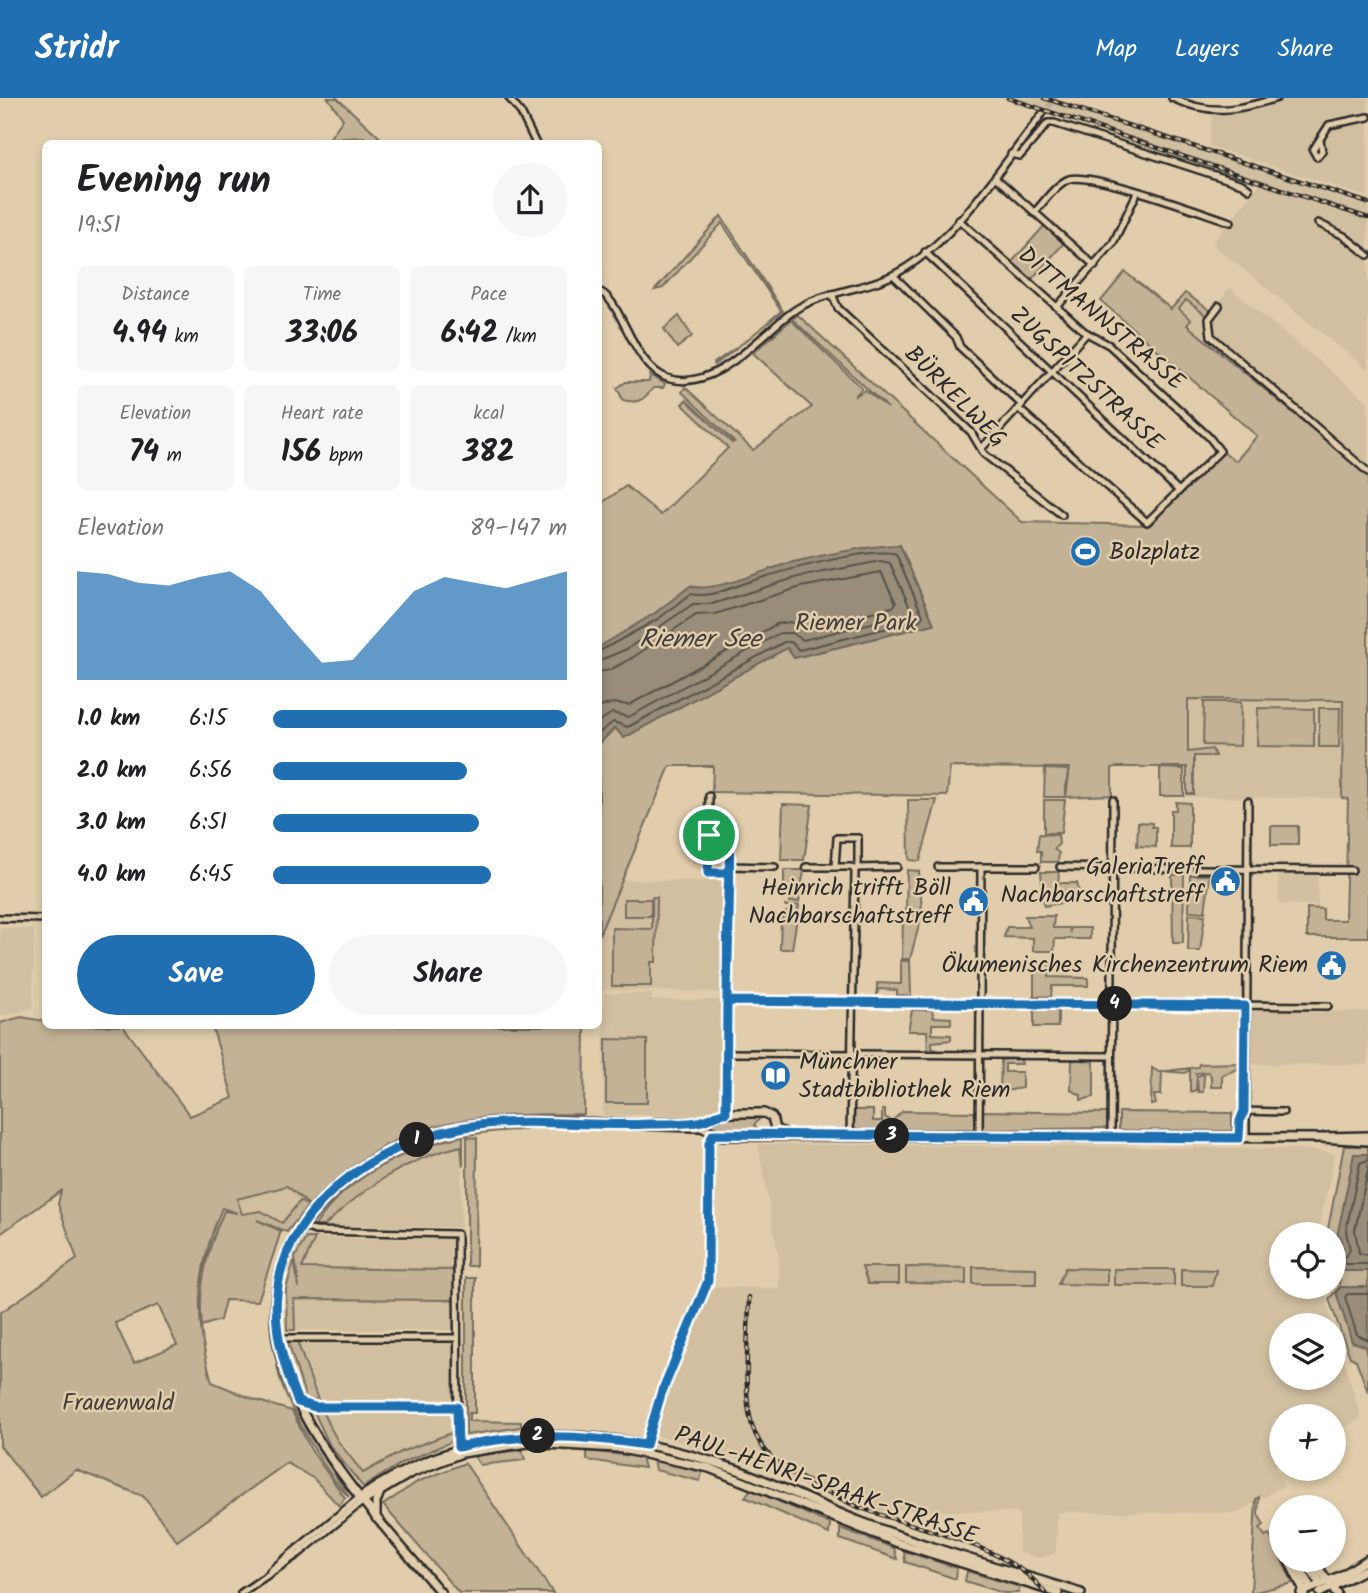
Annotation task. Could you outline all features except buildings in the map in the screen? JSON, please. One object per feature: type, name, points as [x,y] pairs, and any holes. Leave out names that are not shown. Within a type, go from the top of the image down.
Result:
[{"type":"highway","points":[[1309,1572],[1316,1578]]},
{"type":"highway","points":[[1312,1572],[1316,1578]]},
{"type":"main road","points":[[441,1593],[360,1500],[326,1455],[298,1402],[278,1338],[276,1309],[284,1261],[303,1226],[329,1196],[362,1168],[398,1148],[440,1132],[502,1123],[652,1124],[700,1122],[726,1113],[765,1113],[772,1117],[775,1127],[790,1135]]},
{"type":"main road","points":[[710,1117],[711,1132]]},
{"type":"main road","points":[[652,1124],[766,1137],[1368,1139]]},
{"type":"main road","points":[[766,1137],[775,1127]]},
{"type":"main road","name":"PAUL-HENRI-SPAAK-STRASSE","points":[[360,1500],[408,1467],[458,1447],[528,1436],[581,1437],[736,1469],[899,1536],[1081,1593]]},
{"type":"main road","name":"PAUL-HENRI-SPAAK-STRASSE","points":[[360,1500],[434,1462],[492,1447],[555,1443],[645,1449],[734,1476],[898,1543],[1058,1593]]},
{"type":"main road","points":[[376,1519],[376,1502],[381,1490]]},
{"type":"main road","points":[[1294,1572],[1303,1593],[1332,1587],[1342,1575],[1368,1559]]},
{"type":"main road","points":[[1320,1593],[1368,1568]]},
{"type":"main road","points":[[1315,1572],[1316,1578],[1332,1587]]},
{"type":"main road","points":[[1316,1578],[1342,1575]]},
{"type":"street","points":[[509,98],[534,140]]},
{"type":"street","points":[[1172,98],[1196,108],[1234,110],[1277,98]]},
{"type":"street","points":[[1196,108],[1199,98]]},
{"type":"street","points":[[602,293],[610,298],[643,357],[658,374],[673,380],[698,378],[717,370],[744,352],[793,311],[832,294],[892,275],[925,252],[996,178],[1043,113]]},
{"type":"street","points":[[1320,140],[1329,125],[1368,117]]},
{"type":"street","points":[[1011,154],[1020,156],[1048,123],[1054,123],[1242,184],[1249,189]]},
{"type":"street","points":[[996,178],[1095,266]]},
{"type":"street","points":[[1034,213],[1063,182],[1073,178],[1137,193],[1231,222]]},
{"type":"street","points":[[1058,307],[1095,266],[1118,234],[1137,193]]},
{"type":"street","name":"DITTMANNSTRASSE","points":[[958,220],[1087,333],[1109,345],[1219,447],[1220,451],[1179,491]]},
{"type":"street","points":[[1318,223],[1344,236],[1368,254]]},
{"type":"street","name":"ZUGSPITZSTRASSE","points":[[925,252],[1179,491]]},
{"type":"street","points":[[892,275],[956,337],[960,347],[1021,407],[1147,522],[1179,491]]},
{"type":"street","name":"BÜRKELWEG","points":[[832,294],[838,308],[971,432],[984,454],[1062,515]]},
{"type":"street","points":[[1219,306],[1209,319],[1211,336],[1368,472]]},
{"type":"street","points":[[982,448],[1087,333]]},
{"type":"street","points":[[709,796],[708,873],[775,867]]},
{"type":"street","points":[[1111,1138],[1113,800]]},
{"type":"street","points":[[1243,1138],[1248,1122],[1244,1111],[1248,801]]},
{"type":"street","points":[[709,835],[729,837],[726,1113]]},
{"type":"street","points":[[835,867],[837,838],[858,838],[850,1136]]},
{"type":"street","points":[[806,867],[897,867]]},
{"type":"street","points":[[937,867],[1036,867]]},
{"type":"street","points":[[979,1137],[981,867]]},
{"type":"street","points":[[1060,867],[1171,869]]},
{"type":"street","points":[[1197,869],[1352,870]]},
{"type":"street","points":[[0,918],[42,919]]},
{"type":"street","points":[[727,1001],[1328,1006]]},
{"type":"street","points":[[727,1053],[1111,1056]]},
{"type":"street","points":[[1244,1111],[1283,1112]]},
{"type":"street","points":[[645,1449],[661,1394],[708,1281],[711,1132]]},
{"type":"street","points":[[303,1226],[315,1231],[457,1234],[458,1447]]},
{"type":"street","points":[[278,1338],[457,1338]]},
{"type":"street","points":[[298,1402],[315,1407],[457,1407]]},
{"type":"street","points":[[305,1418],[307,1411],[315,1407]]},
{"type":"street","points":[[241,1593],[300,1553],[360,1500]]},
{"type":"shaded area","points":[[1001,98],[1052,98],[1368,200],[1368,370],[1212,244],[1260,183]]},
{"type":"shaded area","points":[[1289,98],[1368,98],[1368,197],[1209,146],[1212,113],[1228,115]]},
{"type":"shaded area","points":[[1230,288],[1368,402],[1368,475],[1187,325],[1179,309],[1186,300],[1207,315]]},
{"type":"shaded area","points":[[1188,699],[1343,700],[1342,798],[1187,797]]},
{"type":"shaded area","points":[[1278,875],[1318,875],[1318,905],[1279,904]]},
{"type":"shaded area","points":[[622,880],[722,881],[721,992],[602,990],[602,928]]},
{"type":"shaded area","points":[[0,928],[34,929],[33,1008],[0,1017]]},
{"type":"shaded area","points":[[604,993],[652,994],[652,1000],[723,1000],[720,1106],[697,1115],[603,1115]]},
{"type":"shaded area","points":[[1252,1011],[1368,1012],[1368,1065],[1252,1064]]},
{"type":"shaded area","points":[[758,1144],[1301,1149],[1335,1154],[1321,1222],[1269,1222],[1269,1299],[1326,1299],[1330,1313],[1269,1313],[1269,1390],[1346,1390],[1346,1367],[1361,1418],[1346,1427],[1346,1404],[1269,1404],[1269,1481],[1282,1481],[1284,1485],[1238,1513],[1057,1512],[1056,1553],[1040,1558],[1019,1553],[1019,1512],[888,1510],[868,1513],[748,1463],[652,1434],[712,1287],[779,1288],[779,1260]]},
{"type":"shaded area","points":[[462,1146],[461,1227],[324,1226],[376,1181],[423,1157]]},
{"type":"shaded area","points":[[287,1186],[309,1205],[300,1201],[282,1223],[265,1212],[240,1212],[237,1199]]},
{"type":"shaded area","points":[[315,1238],[454,1239],[455,1270],[301,1268]]},
{"type":"shaded area","points":[[294,1299],[455,1300],[454,1330],[295,1330]]},
{"type":"shaded area","points":[[297,1341],[451,1343],[454,1346],[454,1399],[318,1400]]},
{"type":"shaded area","points":[[322,1412],[451,1413],[453,1433],[403,1451],[363,1473]]},
{"type":"green space","points":[[328,98],[337,98],[383,140],[368,140],[364,137],[329,139],[343,119]]},
{"type":"green space","points":[[721,216],[783,311],[754,334],[781,311],[722,223],[663,288],[655,290]]},
{"type":"green space","points":[[1045,225],[1064,243],[1031,280],[1011,263]]},
{"type":"green space","name":"Riemer Park","points":[[1125,272],[1171,309],[1185,293],[1211,311],[1207,316],[1186,300],[1179,309],[1191,320],[1187,325],[1368,475],[1368,937],[1307,937],[1307,908],[1323,909],[1323,920],[1345,920],[1348,799],[1342,798],[1343,700],[1188,699],[1188,752],[1212,749],[1215,756],[1194,756],[1194,794],[1187,794],[1187,767],[1116,767],[1112,768],[1112,795],[1066,797],[1070,768],[950,767],[947,796],[712,792],[713,766],[670,766],[602,928],[602,503],[626,486],[661,515],[728,448],[682,404],[686,400],[734,442],[682,392],[685,387],[753,450],[812,407],[753,353],[791,320],[862,388],[854,397],[865,390],[888,408],[792,319],[798,315],[1022,522],[1150,525],[1221,451],[1236,461],[1257,436],[1101,301]]},
{"type":"green space","points":[[679,316],[692,336],[677,348],[664,329]]},
{"type":"green space","points":[[743,343],[715,365],[714,363]]},
{"type":"green space","points":[[650,375],[665,384],[663,388],[653,388],[637,401],[623,400],[617,388],[626,382],[649,382]]},
{"type":"green space","points":[[1204,702],[1241,702],[1240,746],[1203,745]]},
{"type":"green space","points":[[1258,708],[1314,709],[1314,747],[1257,746]]},
{"type":"green space","points":[[1319,708],[1340,708],[1339,747],[1319,747]]},
{"type":"green space","points":[[1160,768],[1184,769],[1184,796],[1160,796]]},
{"type":"green space","points":[[1045,769],[1068,770],[1065,797],[1044,797]]},
{"type":"green space","points":[[908,800],[937,800],[920,861],[909,860]]},
{"type":"green space","points":[[1044,800],[1065,800],[1061,833],[1044,833]]},
{"type":"green space","points":[[1176,802],[1190,803],[1190,848],[1171,848],[1171,810],[1176,810]]},
{"type":"green space","points":[[783,804],[812,805],[804,860],[781,860]]},
{"type":"green space","points":[[1138,822],[1152,823],[1152,827],[1156,827],[1156,847],[1137,846]]},
{"type":"green space","points":[[1271,826],[1298,826],[1298,845],[1271,845]]},
{"type":"green space","points":[[1039,834],[1058,835],[1059,844],[1054,849],[1059,853],[1058,862],[1041,862],[1041,851],[1037,851]]},
{"type":"green space","points":[[784,870],[804,870],[799,902],[790,902],[790,897],[784,897]]},
{"type":"green space","points":[[907,870],[919,871],[922,911],[906,911]]},
{"type":"green space","points":[[1041,872],[1059,872],[1058,883],[1077,883],[1079,892],[1057,891],[1063,893],[1062,903],[1044,906]]},
{"type":"green space","points":[[1172,875],[1184,875],[1183,943],[1173,943]]},
{"type":"green space","points":[[1190,875],[1210,875],[1205,912],[1189,911]]},
{"type":"green space","points":[[652,897],[657,897],[656,962],[651,962],[651,986],[612,986],[612,928],[652,929]]},
{"type":"green space","points":[[624,899],[651,899],[651,916],[624,916]]},
{"type":"green space","points":[[799,905],[792,949],[780,949],[781,918],[785,918],[786,912],[789,914],[789,906],[784,906]]},
{"type":"green space","points":[[903,914],[922,914],[910,959],[902,959]]},
{"type":"green space","points":[[1189,914],[1205,915],[1200,951],[1188,951]]},
{"type":"green space","points":[[1025,916],[1054,916],[1053,928],[1069,928],[1070,931],[1071,928],[1090,928],[1090,939],[1055,939],[1054,951],[1033,951],[1033,938],[1004,937],[1007,927],[1029,927]]},
{"type":"green space","points":[[901,961],[910,961],[911,996],[897,995],[897,990],[879,989],[877,995],[877,983],[901,984]]},
{"type":"green space","points":[[1034,963],[1050,963],[1049,977],[1088,978],[1088,986],[1052,986],[1051,997],[1034,996]]},
{"type":"green space","points":[[930,1007],[933,1017],[951,1018],[951,1024],[932,1024],[932,1034],[951,1035],[951,1040],[932,1042],[932,1048],[939,1051],[924,1051],[928,1049],[927,1031],[908,1031],[912,1010],[929,1010]]},
{"type":"green space","points":[[1034,1007],[1058,1008],[1058,1027],[1034,1027]]},
{"type":"green space","name":"Frauenwald","points":[[21,1017],[42,1020],[42,1029],[125,1029],[190,1116],[233,1098],[213,1029],[585,1029],[584,1114],[504,1116],[435,1126],[403,1137],[372,1153],[309,1205],[287,1186],[237,1199],[242,1214],[261,1211],[282,1223],[300,1201],[308,1206],[287,1232],[257,1220],[281,1231],[258,1301],[225,1300],[220,1320],[202,1326],[201,1296],[213,1239],[224,1211],[237,1213],[222,1208],[207,1252],[200,1294],[202,1336],[212,1382],[255,1400],[292,1411],[311,1450],[345,1498],[339,1506],[314,1479],[287,1463],[177,1541],[143,1496],[76,1470],[41,1497],[0,1446],[0,1313],[77,1259],[58,1204],[61,1191],[0,1234],[0,1023]],"holes":[[[158,1305],[177,1345],[134,1363],[115,1323]]]},
{"type":"green space","points":[[606,1039],[647,1040],[647,1103],[606,1103]]},
{"type":"green space","points":[[1020,1058],[1022,1064],[1005,1064],[1005,1072],[1022,1072],[1022,1088],[1000,1092],[1001,1060]]},
{"type":"green space","points":[[1077,1059],[1094,1062],[1094,1097],[1081,1100],[1081,1095],[1071,1090],[1072,1061]]},
{"type":"green space","points":[[1240,1063],[1240,1068],[1222,1075],[1222,1087],[1211,1087],[1211,1076],[1208,1072],[1195,1073],[1197,1076],[1204,1074],[1203,1092],[1198,1092],[1197,1078],[1196,1090],[1190,1092],[1190,1070],[1185,1073],[1165,1071],[1198,1067],[1199,1064]]},
{"type":"green space","points":[[1152,1068],[1162,1072],[1161,1095],[1154,1095],[1156,1104],[1151,1105]]},
{"type":"green space","points":[[854,1110],[873,1110],[873,1121],[882,1121],[882,1110],[885,1110],[885,1117],[892,1121],[903,1111],[974,1112],[977,1129],[857,1129],[854,1128]]},
{"type":"green space","points":[[983,1111],[1107,1113],[1108,1128],[981,1130]]},
{"type":"green space","points":[[1119,1112],[1232,1113],[1232,1131],[1119,1130]]},
{"type":"green space","points":[[581,1116],[580,1119],[512,1120],[451,1128],[393,1148],[336,1185],[332,1184],[361,1162],[420,1133],[481,1120]]},
{"type":"green space","points":[[717,1116],[762,1116],[754,1125],[762,1133],[718,1133],[711,1122]]},
{"type":"green space","points":[[524,1127],[525,1130],[464,1136],[435,1143],[380,1166],[355,1182],[332,1202],[311,1226],[311,1222],[331,1200],[352,1182],[400,1152],[453,1134]]},
{"type":"green space","points":[[463,1136],[463,1166],[461,1146],[422,1158],[371,1187],[324,1226],[315,1226],[343,1193],[380,1167],[421,1148]]},
{"type":"green space","points":[[467,1137],[477,1138],[476,1266],[467,1266]]},
{"type":"green space","points":[[1344,1146],[1368,1146],[1368,1392],[1356,1360],[1350,1357],[1346,1346],[1346,1313],[1334,1313],[1329,1299],[1346,1299],[1346,1222],[1329,1222]]},
{"type":"green space","points":[[306,1238],[315,1238],[302,1268],[455,1270],[455,1300],[294,1299],[295,1330],[287,1330],[286,1289],[294,1261],[299,1288],[295,1257]]},
{"type":"green space","points":[[862,1267],[899,1267],[899,1284],[868,1284]]},
{"type":"green space","points":[[906,1267],[966,1268],[966,1284],[906,1283]]},
{"type":"green space","points":[[973,1267],[1036,1268],[1036,1284],[973,1284]]},
{"type":"green space","points":[[1065,1268],[1107,1269],[1107,1285],[1058,1284]]},
{"type":"green space","points":[[1114,1269],[1174,1269],[1174,1285],[1114,1285]]},
{"type":"green space","points":[[1181,1269],[1216,1270],[1212,1286],[1181,1286]]},
{"type":"green space","points":[[466,1278],[475,1278],[475,1413],[469,1413],[469,1421],[521,1422],[521,1427],[466,1435]]},
{"type":"green space","points":[[297,1341],[318,1400],[306,1399],[288,1342]]},
{"type":"green space","points":[[277,1359],[306,1429],[349,1497],[328,1471],[304,1431],[284,1389]]},
{"type":"green space","points":[[314,1412],[322,1412],[338,1441],[363,1473],[403,1451],[451,1433],[453,1441],[402,1463],[363,1487],[330,1446]]},
{"type":"green space","points":[[522,1450],[525,1460],[480,1465],[474,1456]]},
{"type":"green space","points":[[587,1451],[641,1457],[644,1468],[587,1460]]},
{"type":"green space","points":[[653,1460],[702,1472],[700,1481],[655,1470]]},
{"type":"green space","points":[[465,1463],[553,1593],[459,1593],[383,1505],[417,1482]]},
{"type":"green space","points":[[751,1489],[830,1524],[829,1534],[745,1497]]},
{"type":"green space","points":[[1259,1497],[1258,1514],[1264,1525],[1260,1528],[1265,1536],[1269,1534],[1269,1572],[1288,1572],[1293,1583],[1251,1593],[1256,1499]]},
{"type":"green space","points":[[840,1528],[894,1548],[897,1559],[840,1539]]},
{"type":"green space","points":[[904,1551],[957,1568],[956,1579],[905,1562]]},
{"type":"green space","points":[[967,1571],[1020,1587],[1018,1593],[1003,1593],[965,1581]]},
{"type":"water","name":"Riemer See","points":[[900,545],[934,624],[794,658],[787,648],[624,738],[615,728],[602,741],[602,645],[655,613],[690,586],[712,586],[806,559]]},
{"type":"water","points":[[1354,1154],[1368,1154],[1368,1271],[1346,1271],[1346,1222],[1340,1222]]},
{"type":"water","points":[[1346,1287],[1368,1287],[1368,1360],[1365,1346],[1352,1342],[1346,1313],[1343,1313],[1338,1299],[1346,1299]]},
{"type":"tunnel","points":[[1043,113],[1056,98]]},
{"type":"railway","points":[[1008,98],[1368,218]]},
{"type":"railway","points":[[1044,98],[1368,203]]},
{"type":"railway","points":[[749,1297],[749,1412],[757,1437],[770,1457],[788,1471],[852,1505],[987,1551],[1030,1577],[1045,1593]]},
{"type":"place","name":"Bolzplatz","points":[[1086,552]]},
{"type":"place","name":"GaleriaTreff Nachbarschaftstreff","points":[[1226,881]]},
{"type":"place","name":"Heinrich trifft Böll Nachbarschaftstreff","points":[[974,902]]},
{"type":"place","name":"Ökumenisches Kirchenzentrum Riem","points":[[1331,965]]},
{"type":"place","name":"Münchner Stadtbibliothek Riem","points":[[776,1076]]},
{"type":"route","points":[[709,835],[708,873],[729,873],[728,891],[727,1001],[1245,1006],[1244,1111],[1240,1121],[1239,1138],[782,1137],[713,1134],[709,1143],[707,1286],[661,1394],[646,1445],[581,1437],[528,1436],[458,1447],[457,1407],[315,1407],[298,1402],[285,1367],[277,1330],[277,1292],[284,1261],[296,1236],[309,1218],[329,1196],[362,1168],[416,1140],[458,1128],[502,1123],[700,1122],[715,1114],[726,1113],[727,996],[729,913],[728,891],[729,880],[729,873],[729,866],[729,837],[709,835]]}]
